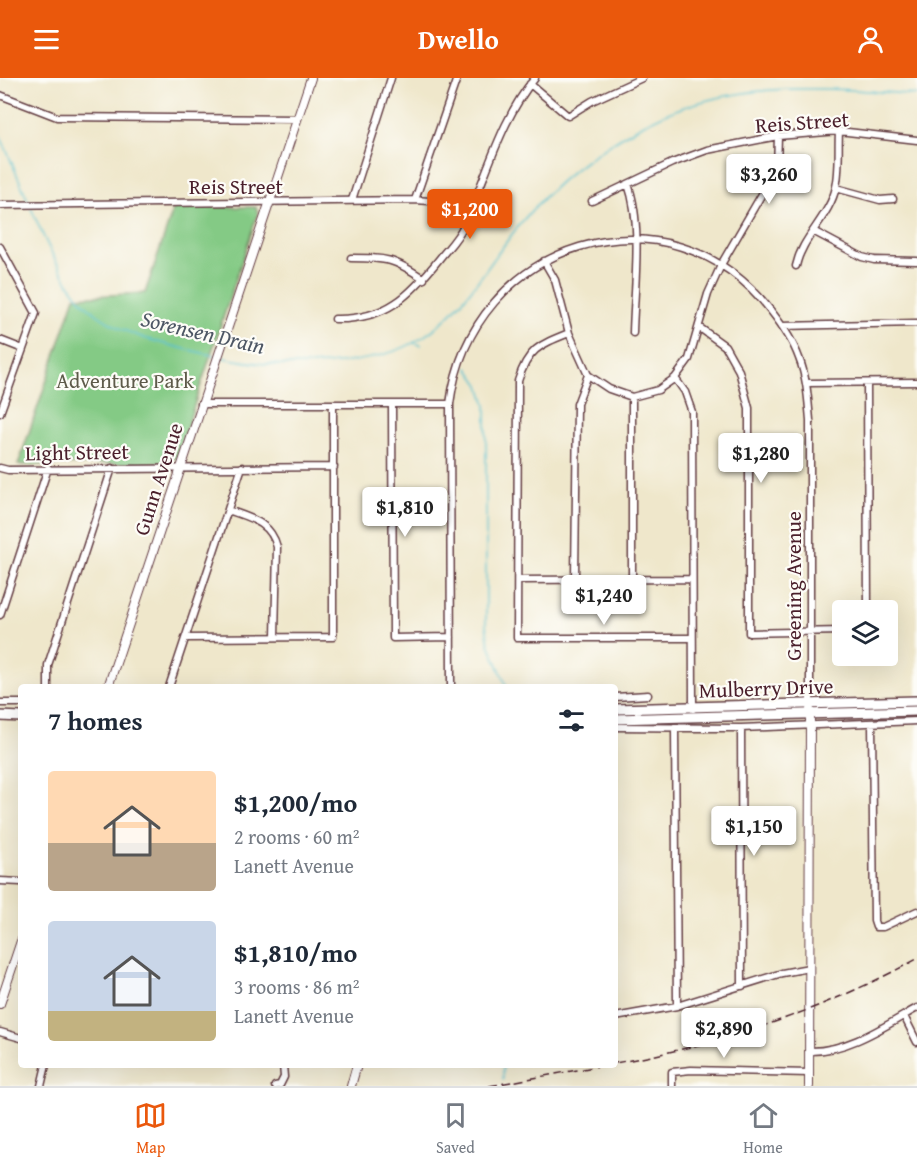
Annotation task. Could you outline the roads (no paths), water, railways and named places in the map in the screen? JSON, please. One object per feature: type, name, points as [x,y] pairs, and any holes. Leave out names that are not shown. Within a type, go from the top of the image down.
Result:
[{"type":"main road","name":"Mulberry Drive","points":[[618,709],[693,708],[810,715],[917,701]]},
{"type":"main road","name":"Mulberry Drive","points":[[618,719],[917,711]]},
{"type":"main road","points":[[0,716],[18,717]]},
{"type":"street","name":"Gunn Avenue","points":[[109,684],[311,78]]},
{"type":"street","points":[[352,200],[391,78]]},
{"type":"street","points":[[415,200],[457,78]]},
{"type":"street","points":[[335,319],[352,319],[385,310],[411,293],[424,279],[464,228],[515,105],[535,78]]},
{"type":"street","points":[[530,84],[568,116],[592,101],[642,78]]},
{"type":"street","points":[[0,95],[57,117],[297,119]]},
{"type":"street","points":[[796,266],[798,256],[836,188],[839,131]]},
{"type":"street","name":"Reis Street","points":[[592,201],[672,163],[707,150],[778,136],[839,131],[917,140]]},
{"type":"street","points":[[544,261],[555,280],[569,333],[588,375],[609,389],[632,397],[658,390],[675,378],[689,359],[700,328],[708,294],[722,263],[777,168],[778,136]]},
{"type":"street","points":[[628,184],[633,197],[635,239],[633,333]]},
{"type":"street","points":[[836,188],[880,200],[893,199]]},
{"type":"street","name":"Reis Street","points":[[0,205],[270,203],[352,200],[415,200],[473,204]]},
{"type":"street","points":[[813,231],[862,257],[874,260],[917,261]]},
{"type":"street","name":"Greening Avenue","points":[[451,684],[450,404],[454,374],[464,347],[496,299],[522,275],[544,261],[571,249],[601,241],[635,239],[671,244],[722,263],[756,292],[782,326],[799,356],[807,383],[810,420],[810,715]]},
{"type":"street","points":[[0,413],[36,313],[1,250]]},
{"type":"street","points":[[351,258],[399,261],[424,279]]},
{"type":"street","points":[[782,326],[917,323]]},
{"type":"street","points":[[700,328],[725,346],[739,371],[749,408],[750,633],[832,631]]},
{"type":"street","points":[[569,333],[533,351],[524,362],[518,381],[517,638],[692,638]]},
{"type":"street","points":[[0,340],[22,349]]},
{"type":"street","points":[[575,578],[577,404],[588,375]]},
{"type":"street","points":[[675,378],[685,392],[692,412],[693,718]]},
{"type":"street","points":[[807,383],[917,382]]},
{"type":"street","points":[[867,383],[868,600]]},
{"type":"street","points":[[632,397],[632,579]]},
{"type":"street","points":[[201,404],[450,404]]},
{"type":"street","points":[[392,404],[393,638],[451,637]]},
{"type":"street","points":[[186,638],[333,636],[333,405]]},
{"type":"street","points":[[170,684],[242,467]]},
{"type":"street","name":"Light Street","points":[[0,468],[8,470],[334,467]]},
{"type":"street","points":[[0,615],[48,468]]},
{"type":"street","points":[[48,684],[48,665],[112,468]]},
{"type":"street","points":[[228,510],[264,524],[274,535],[277,547],[275,637]]},
{"type":"street","points":[[519,580],[692,579]]},
{"type":"street","points":[[618,697],[648,695]]},
{"type":"street","points":[[0,703],[18,702]]},
{"type":"street","points":[[809,1086],[810,715]]},
{"type":"street","points":[[618,727],[741,728],[810,715],[872,723],[917,721]]},
{"type":"street","points":[[872,723],[871,851],[875,874],[874,921],[876,927],[883,927],[917,911]]},
{"type":"street","points":[[675,727],[677,1006]]},
{"type":"street","points":[[741,728],[742,986]]},
{"type":"street","points":[[0,881],[18,882]]},
{"type":"street","points":[[0,1004],[18,950]]},
{"type":"street","points":[[618,1016],[677,1006],[782,973],[809,968]]},
{"type":"street","points":[[809,1051],[826,1051],[841,1046],[917,1008]]},
{"type":"street","points":[[904,1016],[917,1042]]},
{"type":"street","points":[[0,1032],[18,1037]]},
{"type":"street","points":[[41,1086],[45,1068]]},
{"type":"street","points":[[275,1086],[280,1085],[284,1077],[284,1068]]},
{"type":"street","points":[[351,1086],[358,1068]]},
{"type":"street","points":[[672,1086],[672,1072],[691,1070],[809,1073]]},
{"type":"waterway","name":"Sorensen Drain","points":[[220,357],[269,364],[324,364],[379,356],[403,348],[423,337],[451,313],[476,284],[533,208],[562,180],[594,155],[628,133],[679,109],[712,99],[779,90],[848,90],[917,95]]},
{"type":"waterway","name":"Sorensen Drain","points":[[0,135],[29,203]]},
{"type":"waterway","name":"Sorensen Drain","points":[[31,208],[70,285],[85,304],[98,315],[113,325],[146,339],[216,356]]},
{"type":"waterway","points":[[414,343],[421,345]]},
{"type":"waterway","points":[[468,368],[480,385],[486,405],[486,625],[489,644],[506,684]]},
{"type":"waterway","points":[[503,1068],[503,1080]]},
{"type":"railway","points":[[618,1062],[694,1046],[808,1010],[845,995],[917,959]]},
{"type":"railway","points":[[489,1086],[588,1068]]},
{"type":"park label","name":"Adventure Park","points":[[125,380]]}]
